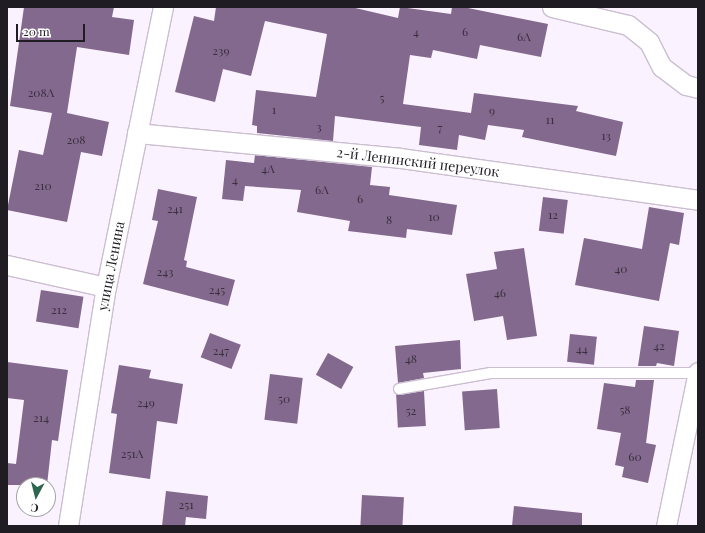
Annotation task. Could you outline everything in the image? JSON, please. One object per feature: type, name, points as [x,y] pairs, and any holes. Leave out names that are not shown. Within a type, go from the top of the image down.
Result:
[{"type":"street","name":"улица Ленина","points":[[68,526],[106,287],[163,7]]},
{"type":"street","points":[[552,7],[628,25],[649,42],[662,67],[686,85],[698,88]]},
{"type":"street","name":"2-й Ленинский переулок","points":[[137,132],[400,158],[698,200]]},
{"type":"street","points":[[7,265],[106,287]]},
{"type":"street","points":[[666,526],[698,372]]},
{"type":"lane","points":[[399,389],[492,373],[698,372]]},
{"type":"building","points":[[24,7],[114,7],[112,17],[134,20],[129,55],[77,47],[67,113],[109,122],[102,156],[81,152],[67,222],[7,210],[19,150],[43,155],[52,113],[10,106]]},
{"type":"building","points":[[216,7],[351,7],[398,18],[400,7],[451,14],[452,7],[463,7],[548,24],[541,57],[480,45],[477,59],[433,50],[431,58],[410,55],[403,104],[471,113],[474,93],[578,106],[576,111],[623,122],[616,156],[522,137],[524,130],[488,125],[485,140],[459,135],[457,150],[419,145],[421,127],[335,116],[333,141],[257,133],[257,126],[252,125],[256,90],[316,97],[327,34],[265,21],[251,76],[223,69],[215,102],[175,92],[194,16],[214,21]]},
{"type":"building","points":[[255,155],[372,167],[370,185],[390,187],[389,195],[457,205],[452,235],[407,229],[406,238],[348,231],[350,221],[297,212],[301,190],[245,186],[243,201],[222,199],[226,160],[254,163]]},
{"type":"building","points":[[158,189],[197,197],[184,260],[187,261],[186,267],[235,280],[228,306],[143,284],[158,221],[152,220]]},
{"type":"building","points":[[543,197],[568,200],[564,234],[539,231]]},
{"type":"building","points":[[649,207],[684,213],[679,245],[670,243],[659,301],[575,285],[584,238],[642,249]]},
{"type":"building","points":[[524,248],[537,336],[507,340],[503,316],[474,321],[466,274],[497,269],[494,252]]},
{"type":"building","points":[[41,290],[83,297],[78,328],[36,322]]},
{"type":"building","points":[[644,326],[679,331],[674,366],[657,363],[656,366],[638,366]]},
{"type":"building","points":[[210,333],[241,345],[231,369],[201,357]]},
{"type":"building","points":[[570,334],[597,337],[594,365],[567,362]]},
{"type":"building","points":[[460,340],[461,369],[423,373],[424,378],[398,383],[395,346]]},
{"type":"building","points":[[328,353],[353,367],[341,389],[316,375]]},
{"type":"building","points":[[7,362],[68,370],[58,441],[52,440],[48,477],[16,477],[16,485],[7,485],[7,463],[16,464],[24,400],[7,398]]},
{"type":"building","points":[[119,365],[151,370],[149,378],[183,384],[177,424],[157,421],[150,479],[109,473],[117,414],[111,413]]},
{"type":"building","points":[[270,374],[303,378],[297,424],[264,420]]},
{"type":"building","points":[[636,380],[654,380],[646,443],[656,445],[648,483],[622,477],[624,467],[615,465],[621,433],[597,429],[604,383],[635,387]]},
{"type":"building","points":[[497,389],[500,428],[465,430],[462,391]]},
{"type":"building","points":[[424,391],[426,426],[398,427],[396,392]]},
{"type":"building","points":[[166,491],[208,496],[206,519],[186,517],[185,526],[162,526]]},
{"type":"building","points":[[362,495],[404,497],[402,526],[360,526]]},
{"type":"building","points":[[514,506],[582,513],[582,526],[512,526]]}]
